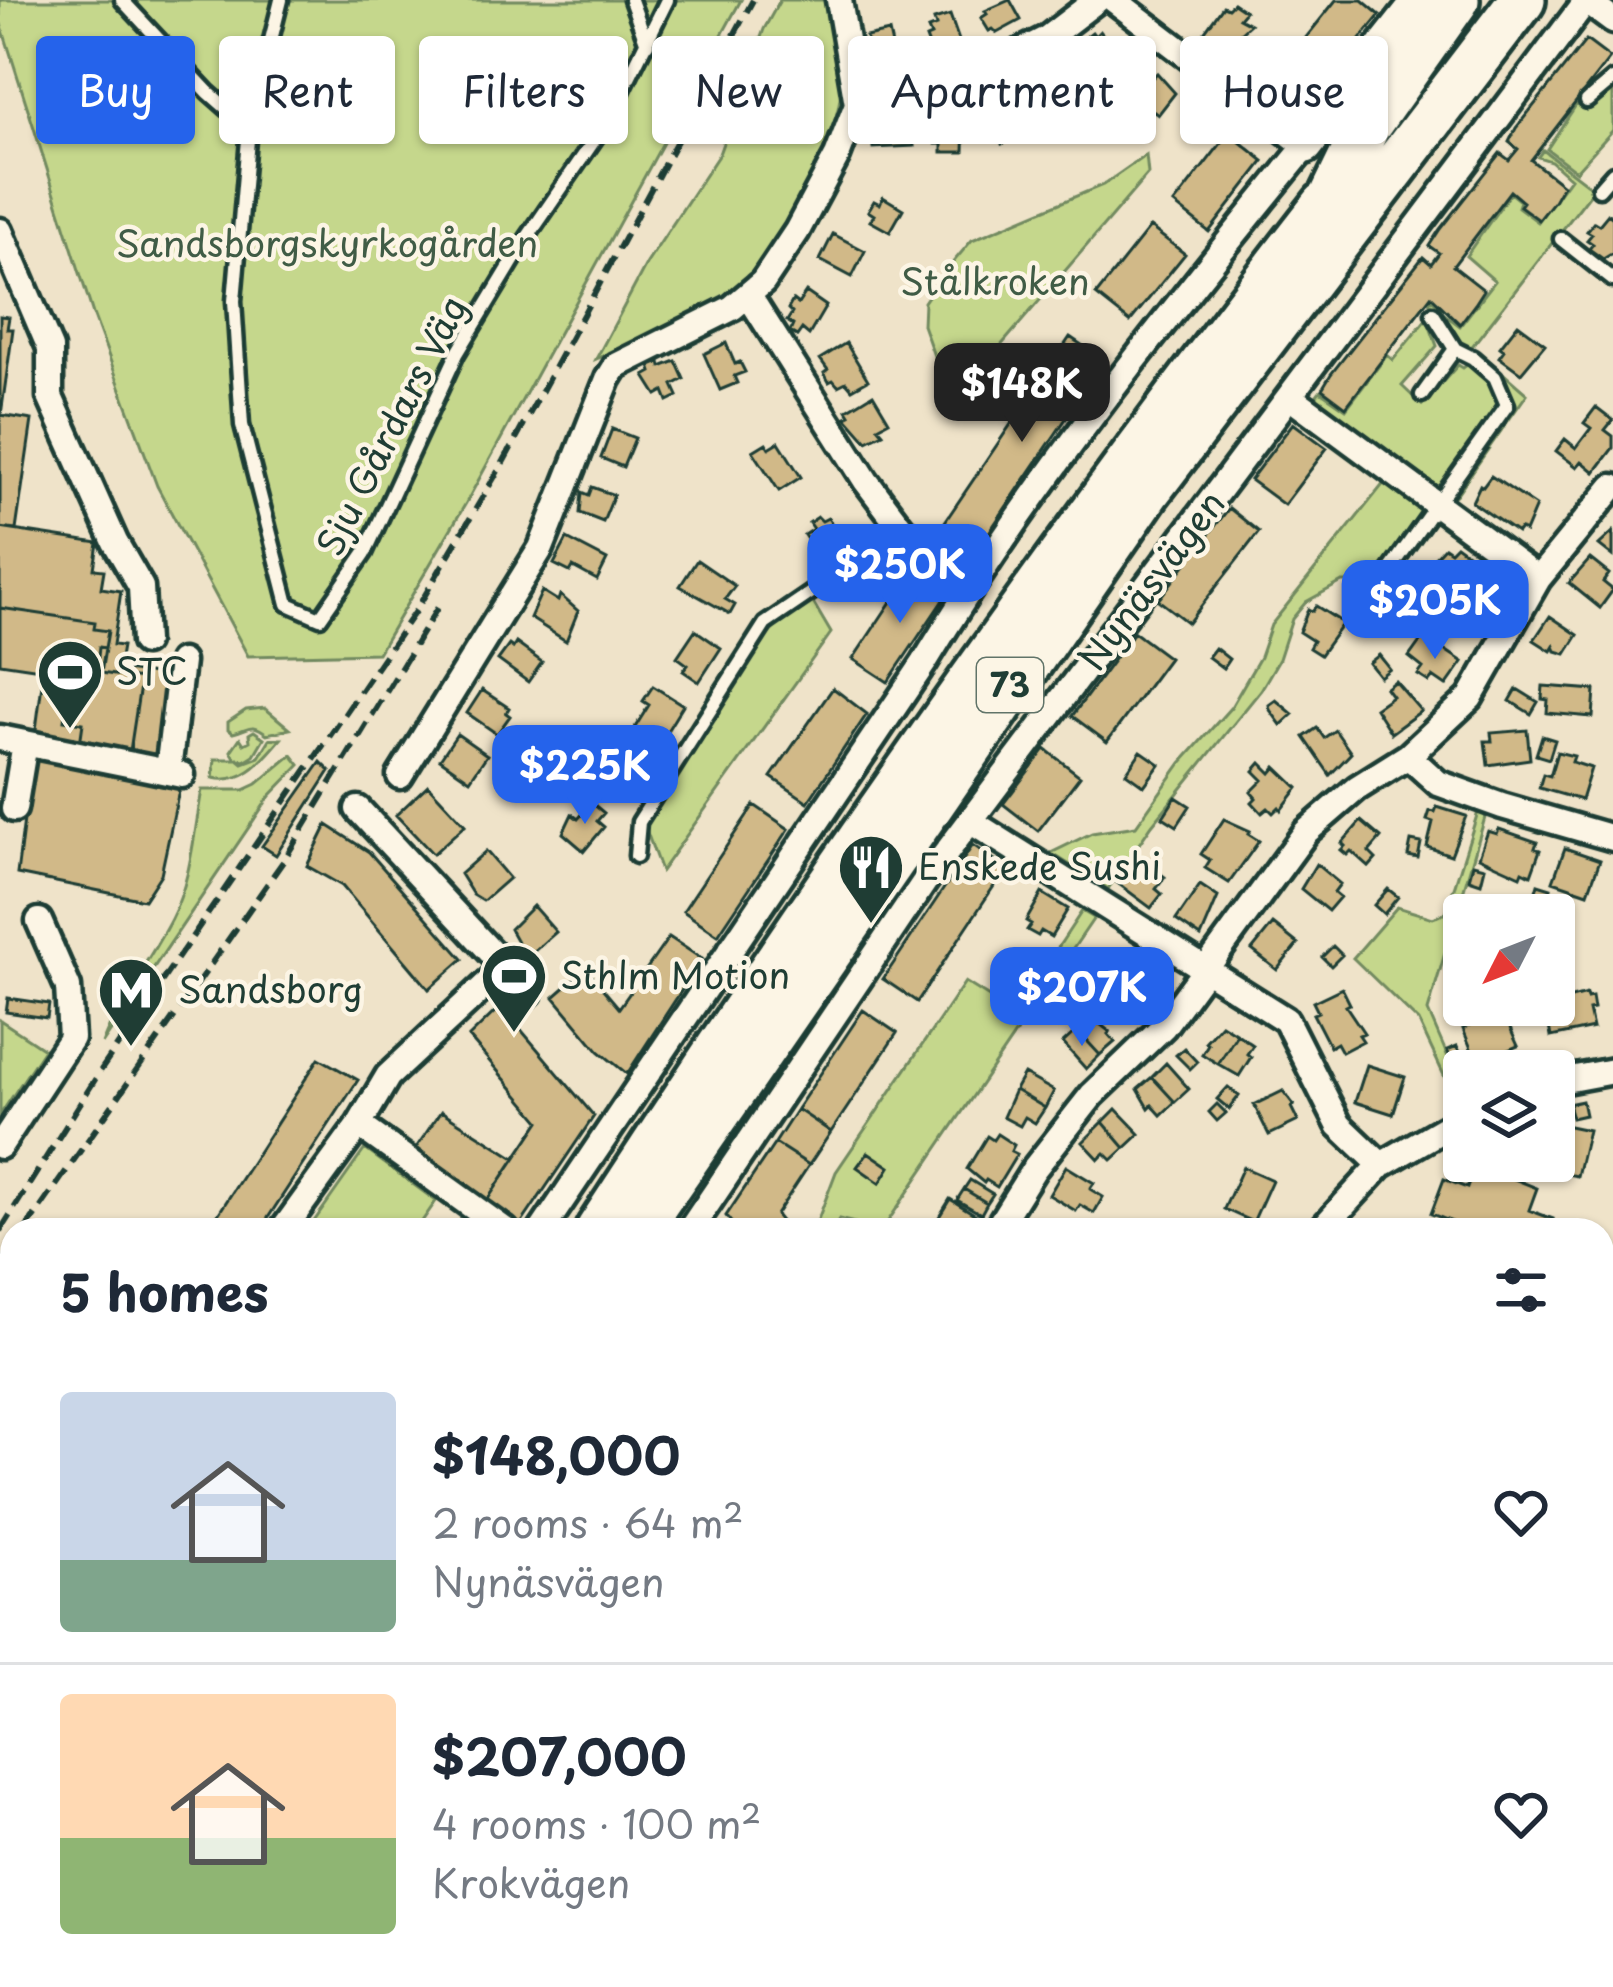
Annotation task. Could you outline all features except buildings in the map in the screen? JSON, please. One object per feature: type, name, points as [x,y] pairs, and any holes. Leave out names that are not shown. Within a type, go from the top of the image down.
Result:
[{"type":"highway","points":[[1334,194],[1366,126],[1456,0]]},
{"type":"highway","name":"73","points":[[607,1218],[938,723],[1142,442],[1483,0]]},
{"type":"highway","name":"Nynäsvägen","points":[[645,1218],[1059,615],[1200,420],[1522,0]]},
{"type":"highway","points":[[1403,154],[1554,0]]},
{"type":"street","points":[[839,0],[848,52]]},
{"type":"street","points":[[1050,36],[1097,0]]},
{"type":"street","points":[[1114,0],[1306,146]]},
{"type":"street","points":[[550,1218],[924,663],[975,578],[1114,382],[1421,0]]},
{"type":"street","points":[[1586,1],[1613,21]]},
{"type":"street","name":"Nynäsvägen","points":[[697,1218],[925,881],[1586,1]]},
{"type":"street","points":[[400,776],[542,548],[616,366],[749,296],[797,231],[848,127]]},
{"type":"street","points":[[0,231],[50,348],[50,398],[140,587],[144,642]]},
{"type":"street","points":[[749,296],[866,481],[903,530],[975,578]]},
{"type":"street","points":[[1291,397],[1538,579]]},
{"type":"street","points":[[1003,1218],[1034,1168],[1092,1095],[1164,1025],[1306,832],[1357,788],[1408,756],[1470,698],[1538,579],[1613,487]]},
{"type":"street","points":[[10,804],[12,741],[175,773],[182,662]]},
{"type":"street","points":[[1408,756],[1438,783],[1613,838]]},
{"type":"street","points":[[358,809],[529,993]]},
{"type":"street","points":[[970,821],[1286,1020],[1340,1124],[1381,1165]]},
{"type":"street","points":[[0,1146],[71,1038],[68,987],[39,920]]},
{"type":"street","points":[[292,1218],[388,1076],[505,967]]},
{"type":"street","points":[[1575,1078],[1613,1072]]},
{"type":"street","points":[[358,1125],[488,1218]]},
{"type":"street","points":[[1332,1218],[1381,1165],[1443,1129]]},
{"type":"lane","points":[[122,0],[219,102]]},
{"type":"lane","points":[[272,36],[281,0]]},
{"type":"lane","points":[[631,0],[647,44]]},
{"type":"lane","name":"Sju Gårdars Väg","points":[[248,144],[234,302],[242,424],[288,604],[320,618],[365,553],[457,354],[527,238],[608,120],[667,0]]},
{"type":"lane","points":[[1587,101],[1613,79]]},
{"type":"lane","points":[[1599,189],[1613,173]]},
{"type":"lane","points":[[1561,239],[1612,280]]},
{"type":"lane","points":[[1370,598],[1507,405],[1495,377],[1455,349],[1433,314]]},
{"type":"lane","points":[[1422,394],[1455,349]]},
{"type":"lane","points":[[636,856],[640,822],[765,624],[903,530]]},
{"type":"green space","name":"Sandsborgskyrkogården","points":[[0,0],[741,0],[721,36],[652,36],[652,144],[662,144],[466,503],[378,653],[248,656],[157,486],[93,314],[39,144],[195,144],[195,36],[36,36],[36,134],[0,21]]},
{"type":"green space","points":[[780,0],[828,0],[841,80],[830,135],[812,177],[772,248],[726,295],[669,328],[596,359],[647,263],[723,144],[824,144],[824,36],[761,36]]},
{"type":"green space","points":[[1613,87],[1613,130],[1576,171],[1547,149],[1576,105],[1587,108]]},
{"type":"green space","points":[[1543,150],[1594,189],[1470,349],[1459,342],[1429,302],[1442,307],[1440,311],[1460,326],[1495,281],[1466,256],[1510,193],[1520,201],[1518,207],[1538,222],[1570,178],[1551,161],[1538,157]]},
{"type":"green space","name":"Stålkroken","points":[[1146,155],[1148,174],[951,404],[923,325],[924,302],[944,273],[972,240],[1103,185]]},
{"type":"green space","points":[[1427,318],[1437,346],[1402,386],[1422,405],[1458,365],[1463,368],[1481,354],[1527,394],[1456,495],[1427,514],[1386,572],[1370,582],[1342,582],[1306,602],[1292,619],[1279,659],[1261,690],[1152,825],[1108,889],[1051,853],[1092,833],[1136,826],[1181,763],[1231,707],[1260,657],[1271,625],[1385,482],[1394,458],[1318,404],[1317,395],[1320,391],[1346,409],[1387,355],[1393,360]]},
{"type":"green space","points":[[811,599],[831,633],[661,871],[644,824],[765,638],[790,612]]},
{"type":"green space","points":[[265,708],[290,729],[267,734],[254,727],[233,733],[228,729],[228,722],[246,710]]},
{"type":"green space","points":[[254,731],[264,738],[254,755],[238,759],[243,763],[259,757],[270,739],[281,739],[243,775],[213,778],[215,759],[236,759],[231,751],[240,738],[244,744],[250,741]]},
{"type":"green space","points":[[292,755],[300,765],[270,796],[102,1044],[178,904],[202,790],[244,790]]},
{"type":"green space","points":[[1478,812],[1486,814],[1462,894],[1452,894]]},
{"type":"green space","points":[[1397,907],[1433,918],[1443,914],[1443,960],[1428,1011],[1445,1050],[1443,1073],[1419,1022],[1353,958]]},
{"type":"green space","points":[[1082,911],[1094,918],[890,1218],[819,1218],[836,1172],[965,982],[1015,1013]]},
{"type":"green space","points":[[0,1020],[44,1049],[0,1115]]},
{"type":"green space","points":[[365,1149],[436,1201],[424,1218],[316,1218]]},
{"type":"railway","points":[[8,1218],[101,1070],[418,607],[504,461],[753,0]]},
{"type":"railway","points":[[33,1218],[284,860],[441,602]]},
{"type":"place","name":"STC","points":[[70,731]]},
{"type":"place","name":"Enskede Sushi","points":[[871,926]]},
{"type":"place","name":"Sthlm Motion","points":[[514,1035]]},
{"type":"place","name":"Sandsborg","points":[[131,1049]]}]
